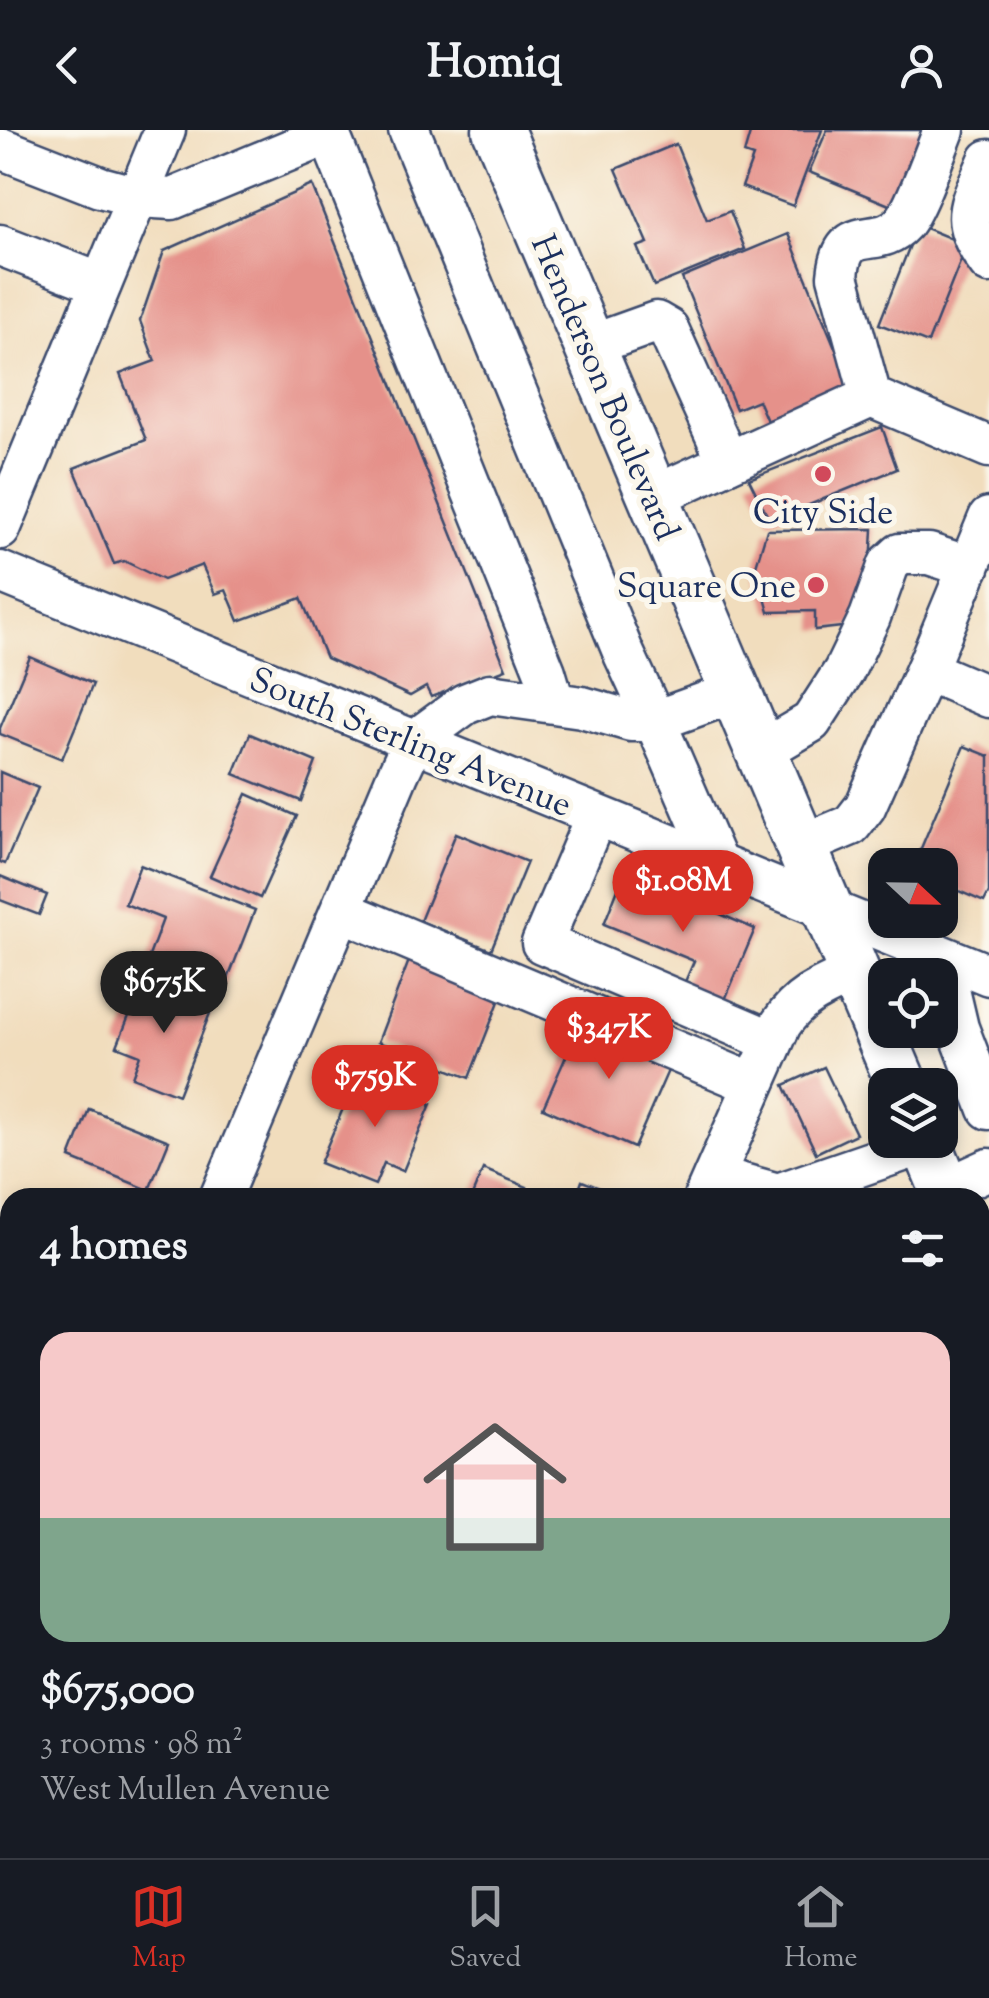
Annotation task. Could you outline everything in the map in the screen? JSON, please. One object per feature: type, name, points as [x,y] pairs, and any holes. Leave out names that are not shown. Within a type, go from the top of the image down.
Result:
[{"type":"main road","name":"Henderson Boulevard","points":[[498,130],[895,1068]]},
{"type":"main road","points":[[939,1158],[961,1185]]},
{"type":"street","points":[[0,529],[165,130]]},
{"type":"street","points":[[410,130],[616,636],[716,864]]},
{"type":"street","points":[[872,397],[838,276],[840,261],[854,240],[892,232],[906,221],[944,130]]},
{"type":"street","points":[[0,148],[137,197],[172,199],[328,132],[554,702]]},
{"type":"street","points":[[989,160],[967,222],[989,263]]},
{"type":"street","points":[[0,245],[101,284]]},
{"type":"street","points":[[589,346],[656,322],[668,328],[728,462]]},
{"type":"street","points":[[652,497],[872,397],[989,447]]},
{"type":"street","points":[[802,846],[858,820],[989,518]]},
{"type":"street","points":[[760,752],[810,722],[844,671],[870,617],[889,564],[900,554],[929,554],[968,568]]},
{"type":"street","name":"South Sterling Avenue","points":[[0,572],[989,975]]},
{"type":"street","points":[[926,670],[989,697]]},
{"type":"street","points":[[224,1188],[414,742],[465,704],[490,694],[655,721],[735,692]]},
{"type":"street","points":[[596,816],[542,942],[772,1041]]},
{"type":"street","points":[[342,911],[753,1084]]},
{"type":"street","points":[[941,956],[958,1028],[989,1108]]},
{"type":"street","points":[[746,1188],[713,1176],[772,1041],[793,1006],[820,988],[855,973]]},
{"type":"street","points":[[820,1188],[876,1180],[905,1158]]},
{"type":"building","points":[[751,130],[822,130],[793,206],[742,187],[753,157],[744,154]]},
{"type":"building","points":[[827,130],[938,130],[904,211],[809,172]]},
{"type":"building","points":[[676,144],[707,220],[730,211],[745,249],[654,286],[637,247],[648,243],[616,169]]},
{"type":"building","points":[[312,185],[506,669],[431,697],[426,687],[410,696],[326,658],[301,598],[239,621],[226,590],[215,594],[202,565],[163,580],[124,561],[114,564],[74,468],[146,440],[120,374],[155,361],[140,321],[164,251]]},
{"type":"building","points":[[918,225],[967,245],[928,343],[879,324]]},
{"type":"building","points":[[788,234],[851,386],[767,421],[758,400],[736,409],[682,278]]},
{"type":"building","name":"City Side","points":[[882,427],[897,469],[770,521],[749,479]]},
{"type":"building","name":"Square One","points":[[873,529],[869,604],[850,626],[815,630],[815,611],[769,612],[756,566],[767,530]]},
{"type":"building","points":[[30,657],[93,684],[62,759],[0,734]]},
{"type":"building","points":[[250,734],[316,762],[301,801],[234,774]]},
{"type":"building","points":[[964,746],[989,756],[989,892],[984,902],[958,891],[958,848],[921,848]]},
{"type":"building","points":[[0,772],[38,788],[5,864],[0,862]]},
{"type":"building","points":[[247,794],[297,816],[260,898],[210,876]]},
{"type":"building","points":[[456,833],[527,862],[491,950],[420,921]]},
{"type":"building","points":[[140,865],[255,910],[224,989],[148,959],[163,919],[125,904]]},
{"type":"building","points":[[624,873],[755,929],[722,1007],[681,991],[694,961],[604,924]]},
{"type":"building","points":[[0,876],[47,895],[39,915],[0,900]]},
{"type":"building","points":[[413,950],[505,986],[469,1078],[378,1042]]},
{"type":"building","points":[[143,981],[212,1008],[178,1095],[132,1077],[140,1055],[117,1046]]},
{"type":"building","points":[[584,1016],[674,1057],[634,1148],[543,1108]]},
{"type":"building","points":[[824,1067],[856,1134],[816,1153],[784,1085]]},
{"type":"building","points":[[358,1073],[431,1104],[403,1171],[384,1163],[375,1185],[320,1163]]},
{"type":"building","points":[[89,1109],[169,1141],[150,1188],[70,1158]]},
{"type":"building","points":[[483,1169],[527,1187],[527,1188],[475,1188]]},
{"type":"building","points":[[582,1181],[600,1188],[580,1188]]},
{"type":"place","name":"City Side","points":[[823,474]]},
{"type":"place","name":"Square One","points":[[816,585]]}]
